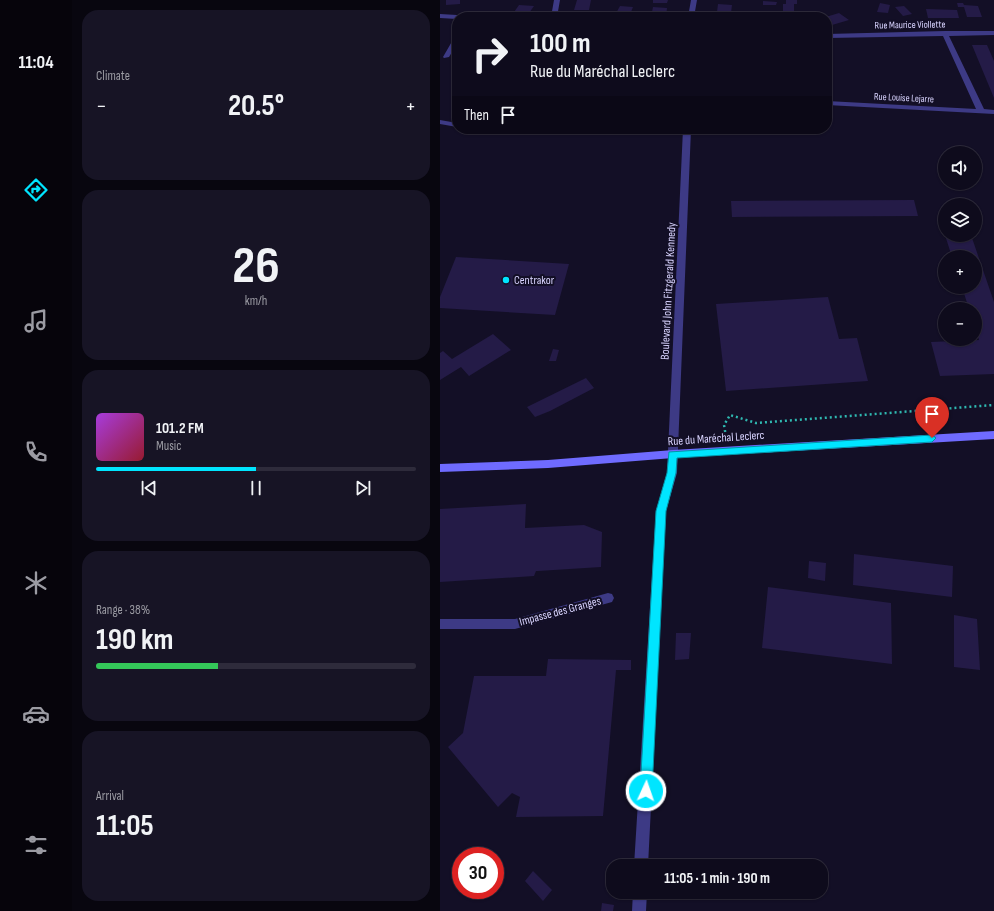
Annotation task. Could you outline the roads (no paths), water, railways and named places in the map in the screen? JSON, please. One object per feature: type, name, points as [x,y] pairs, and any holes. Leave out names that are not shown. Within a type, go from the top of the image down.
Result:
[{"type":"main road","name":"Rue du Maréchal Leclerc","points":[[440,468],[548,464],[673,454],[994,435]]},
{"type":"street","points":[[555,12],[557,0]]},
{"type":"street","points":[[692,12],[694,0]]},
{"type":"street","points":[[440,16],[452,17]]},
{"type":"street","name":"Rue Maurice Viollette","points":[[832,36],[994,32]]},
{"type":"street","points":[[945,34],[981,110]]},
{"type":"street","points":[[446,57],[452,47]]},
{"type":"street","name":"Rue Louise Lejarre","points":[[832,104],[981,110],[994,112]]},
{"type":"street","points":[[440,122],[452,124]]},
{"type":"street","name":"Boulevard John Fitzgerald Kennedy","points":[[641,859],[661,511],[672,473],[687,134]]},
{"type":"street","name":"Impasse des Granges","points":[[440,624],[515,624],[608,598]]},
{"type":"street","points":[[639,911],[640,899]]},
{"type":"place","name":"Centrakor","points":[[506,280]]}]
